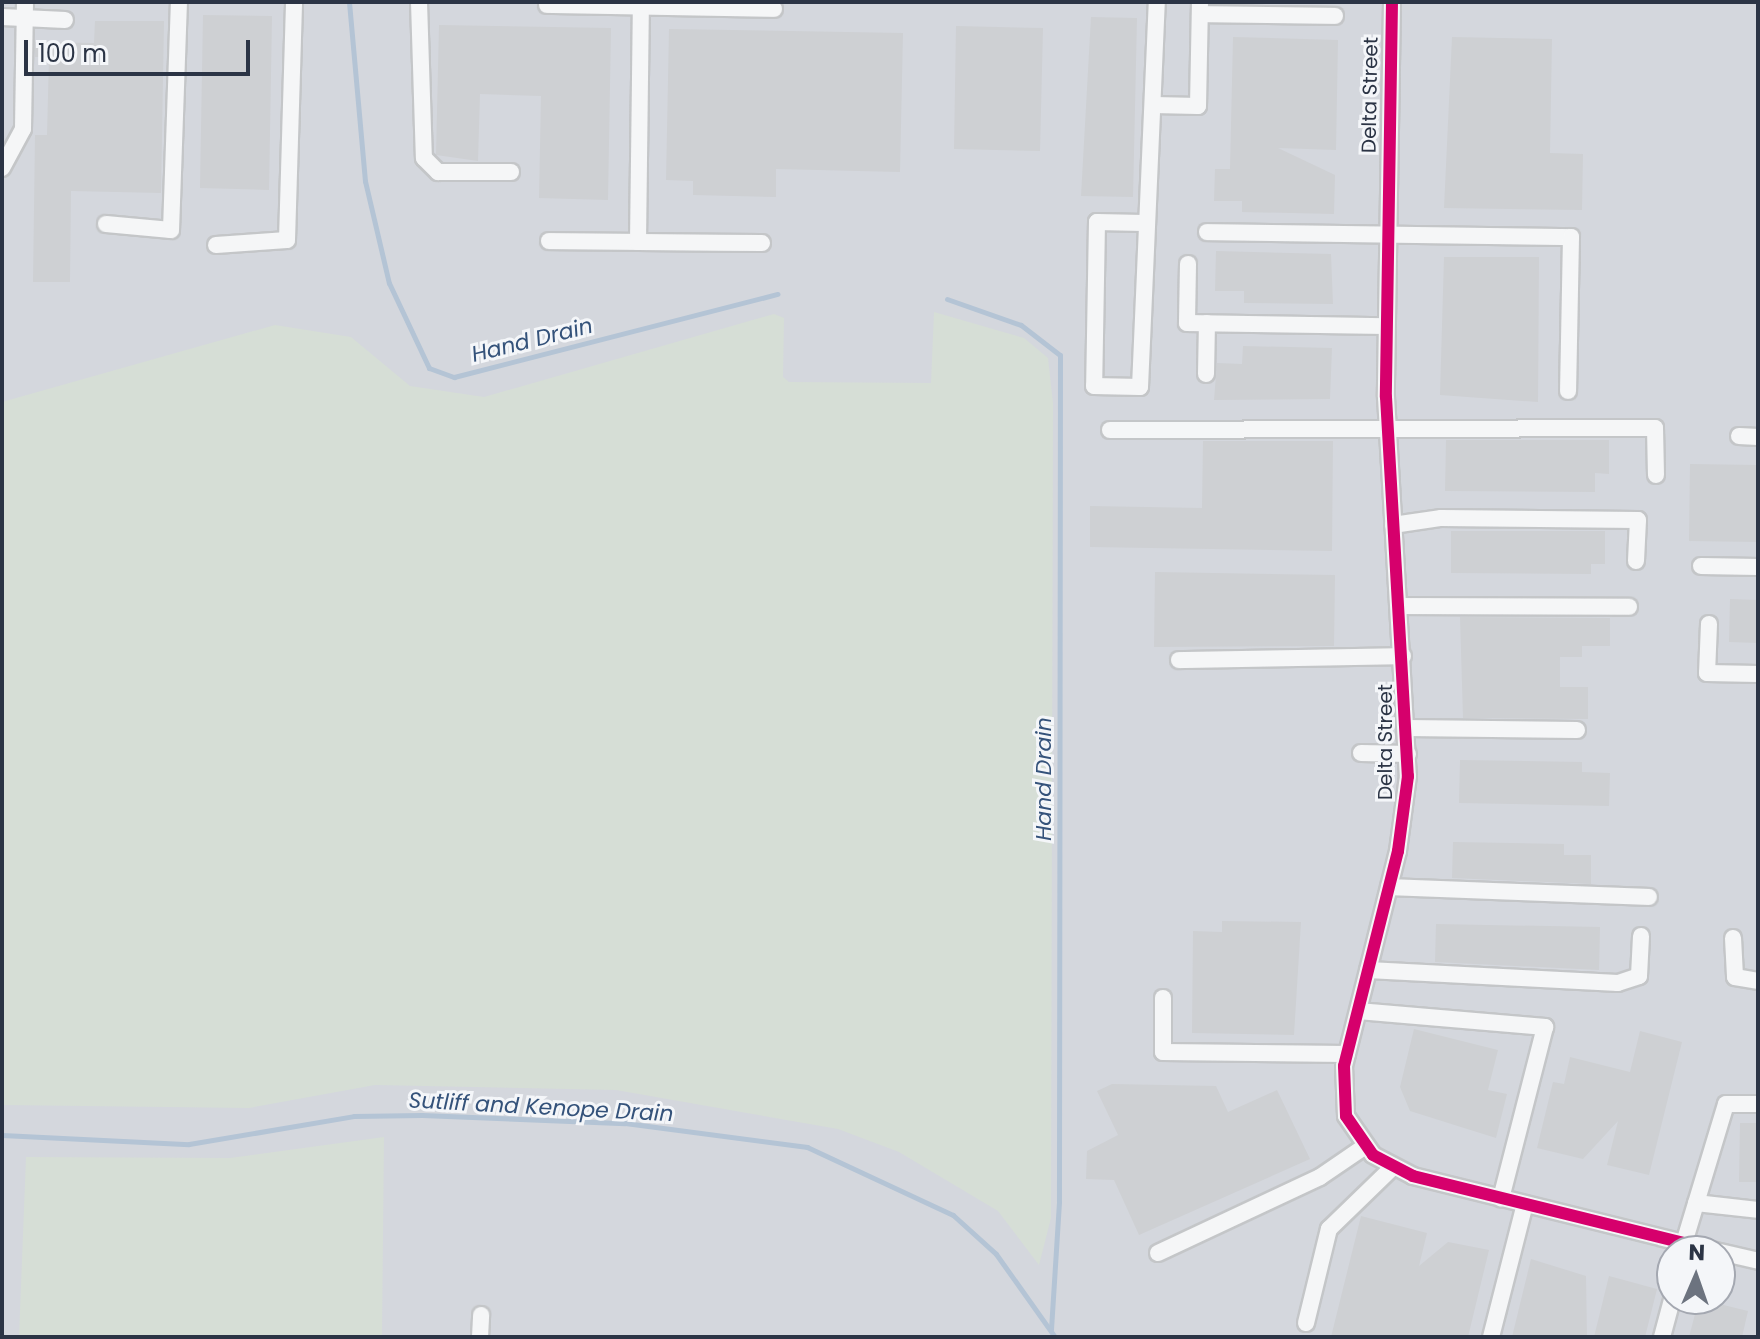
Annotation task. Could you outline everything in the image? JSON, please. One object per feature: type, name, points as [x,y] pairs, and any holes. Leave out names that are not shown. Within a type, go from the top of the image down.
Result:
[{"type":"street","points":[[106,224],[171,230],[179,2]]},
{"type":"street","points":[[216,245],[287,240],[294,2]]},
{"type":"street","points":[[419,2],[424,158],[438,172],[511,172]]},
{"type":"street","points":[[1143,223],[1097,222],[1094,386],[1140,387],[1143,223],[1152,210],[1157,2]]},
{"type":"street","name":"Delta Street","points":[[1392,2],[1386,326],[1388,434],[1408,754],[1405,818],[1347,1054],[1343,1102],[1364,1147],[1392,1168],[1656,1238]]},
{"type":"street","points":[[638,242],[641,4]]},
{"type":"street","points":[[547,5],[641,4],[774,9]]},
{"type":"street","points":[[1154,105],[1198,106],[1200,8],[1335,16]]},
{"type":"street","points":[[2,17],[25,10],[65,20]]},
{"type":"street","points":[[2,168],[23,129],[25,10]]},
{"type":"street","points":[[1207,232],[1571,237],[1568,391]]},
{"type":"street","points":[[549,241],[762,243]]},
{"type":"street","points":[[1188,264],[1187,323],[1386,326]]},
{"type":"street","points":[[1206,374],[1207,323]]},
{"type":"street","points":[[1110,430],[1388,434],[1655,428],[1656,475]]},
{"type":"street","points":[[1739,436],[1758,437]]},
{"type":"street","points":[[1393,525],[1441,518],[1638,520],[1636,561]]},
{"type":"street","points":[[1701,566],[1758,567]]},
{"type":"street","points":[[1399,606],[1629,607]]},
{"type":"street","points":[[1709,624],[1707,673],[1758,674]]},
{"type":"street","points":[[1179,660],[1403,656]]},
{"type":"street","points":[[1407,728],[1577,730]]},
{"type":"street","points":[[1361,753],[1408,754]]},
{"type":"street","points":[[1389,887],[1649,897]]},
{"type":"street","points":[[1368,970],[1618,983],[1639,976],[1641,936]]},
{"type":"street","points":[[1733,938],[1735,977],[1758,981]]},
{"type":"street","points":[[1163,998],[1163,1052],[1347,1054]]},
{"type":"street","points":[[1358,1011],[1545,1027],[1501,1198]]},
{"type":"street","points":[[1688,1235],[1726,1104],[1758,1104]]},
{"type":"street","points":[[1158,1253],[1320,1177],[1364,1147]]},
{"type":"street","points":[[1306,1323],[1329,1229],[1392,1168]]},
{"type":"street","points":[[1696,1203],[1758,1210]]},
{"type":"street","points":[[1491,1337],[1525,1204]]},
{"type":"street","name":"Delta Street","points":[[1736,1255],[1758,1261]]},
{"type":"street","points":[[480,1337],[481,1315]]},
{"type":"street","points":[[1662,1337],[1668,1315]]},
{"type":"shaded area","points":[[2,2],[1758,2],[1758,1337],[2,1337]]},
{"type":"shaded area","points":[[934,312],[1024,338],[1048,358],[1053,403],[1051,1218],[1039,1265],[998,1211],[899,1152],[838,1129],[616,1090],[375,1085],[249,1108],[2,1105],[2,402],[275,325],[351,337],[410,386],[484,397],[774,314],[784,318],[783,377],[789,382],[931,383]]},
{"type":"shaded area","points":[[384,1137],[382,1337],[19,1337],[26,1157],[230,1158]]},
{"type":"building","points":[[203,15],[272,16],[269,190],[200,188]]},
{"type":"building","points":[[1091,17],[1137,18],[1133,197],[1081,196]]},
{"type":"building","points":[[95,21],[164,21],[161,193],[71,191],[70,282],[33,282],[35,135],[47,135],[49,57],[35,57],[35,42],[94,43]]},
{"type":"building","points":[[439,25],[611,28],[608,200],[539,198],[541,96],[480,94],[478,161],[436,155]]},
{"type":"building","points":[[956,26],[1043,28],[1040,151],[954,149]]},
{"type":"building","points":[[669,29],[903,33],[900,172],[776,169],[776,197],[693,195],[693,181],[666,180]]},
{"type":"building","points":[[1233,37],[1338,40],[1336,150],[1278,148],[1335,175],[1334,214],[1242,212],[1242,201],[1214,201],[1215,169],[1230,169]]},
{"type":"building","points":[[1452,37],[1552,39],[1550,153],[1583,154],[1582,210],[1444,208]]},
{"type":"building","points":[[1216,251],[1331,254],[1333,304],[1244,303],[1244,291],[1215,291]]},
{"type":"building","points":[[1444,257],[1539,257],[1538,402],[1440,395]]},
{"type":"building","points":[[1243,346],[1332,348],[1330,399],[1214,400],[1217,363],[1242,364]]},
{"type":"building","points":[[1446,440],[1609,440],[1609,474],[1595,473],[1595,492],[1445,491]]},
{"type":"building","points":[[1203,441],[1333,441],[1332,551],[1090,547],[1090,506],[1202,508]]},
{"type":"building","points":[[1690,464],[1758,465],[1758,542],[1689,541]]},
{"type":"building","points":[[1451,531],[1605,531],[1605,564],[1591,564],[1591,574],[1451,573]]},
{"type":"building","points":[[1155,572],[1335,575],[1334,646],[1154,647]]},
{"type":"building","points":[[1730,599],[1758,600],[1758,643],[1729,642]]},
{"type":"building","points":[[1460,617],[1610,618],[1610,646],[1582,646],[1582,657],[1560,657],[1560,687],[1588,687],[1588,719],[1463,718]]},
{"type":"building","points":[[1460,760],[1582,762],[1582,772],[1610,773],[1609,806],[1459,803]]},
{"type":"building","points":[[1453,842],[1564,844],[1564,855],[1591,855],[1591,884],[1452,878]]},
{"type":"building","points":[[1222,921],[1301,922],[1294,1035],[1192,1033],[1193,931],[1222,932]]},
{"type":"building","points":[[1436,924],[1600,927],[1599,970],[1435,962]]},
{"type":"building","points":[[1414,1029],[1498,1050],[1488,1090],[1507,1094],[1496,1138],[1410,1111],[1400,1087]]},
{"type":"building","points":[[1640,1031],[1682,1042],[1649,1175],[1607,1165],[1618,1121],[1583,1159],[1537,1148],[1553,1082],[1564,1084],[1570,1057],[1630,1072]]},
{"type":"building","points":[[1112,1084],[1216,1086],[1228,1112],[1277,1090],[1310,1159],[1139,1235],[1114,1180],[1086,1179],[1087,1151],[1118,1135],[1097,1091]]},
{"type":"building","points":[[1740,1123],[1758,1123],[1758,1182],[1739,1182]]},
{"type":"building","points":[[1361,1216],[1427,1233],[1419,1266],[1448,1242],[1489,1250],[1468,1337],[1331,1337]]},
{"type":"building","points":[[1531,1259],[1586,1276],[1587,1337],[1512,1337]]},
{"type":"building","points":[[1609,1276],[1656,1289],[1645,1337],[1594,1337]]},
{"type":"building","points":[[1736,1308],[1748,1311],[1742,1337],[1689,1337],[1695,1315],[1736,1315]]},
{"type":"waterway","name":"Hand Drain","points":[[349,2],[365,181],[389,283],[429,368],[454,377],[778,294]]},
{"type":"waterway","name":"Hand Drain","points":[[947,299],[1021,325],[1060,355],[1059,1202],[1051,1330]]},
{"type":"waterway","name":"Sutliff and Kenope Drain","points":[[2,1135],[189,1144],[354,1116],[422,1115],[625,1123],[807,1147],[953,1215],[996,1254],[1055,1337]]},
{"type":"cycle path","points":[[1392,2],[1386,397],[1408,776],[1398,851],[1344,1066],[1346,1116],[1373,1155],[1413,1176],[1656,1236]]}]
